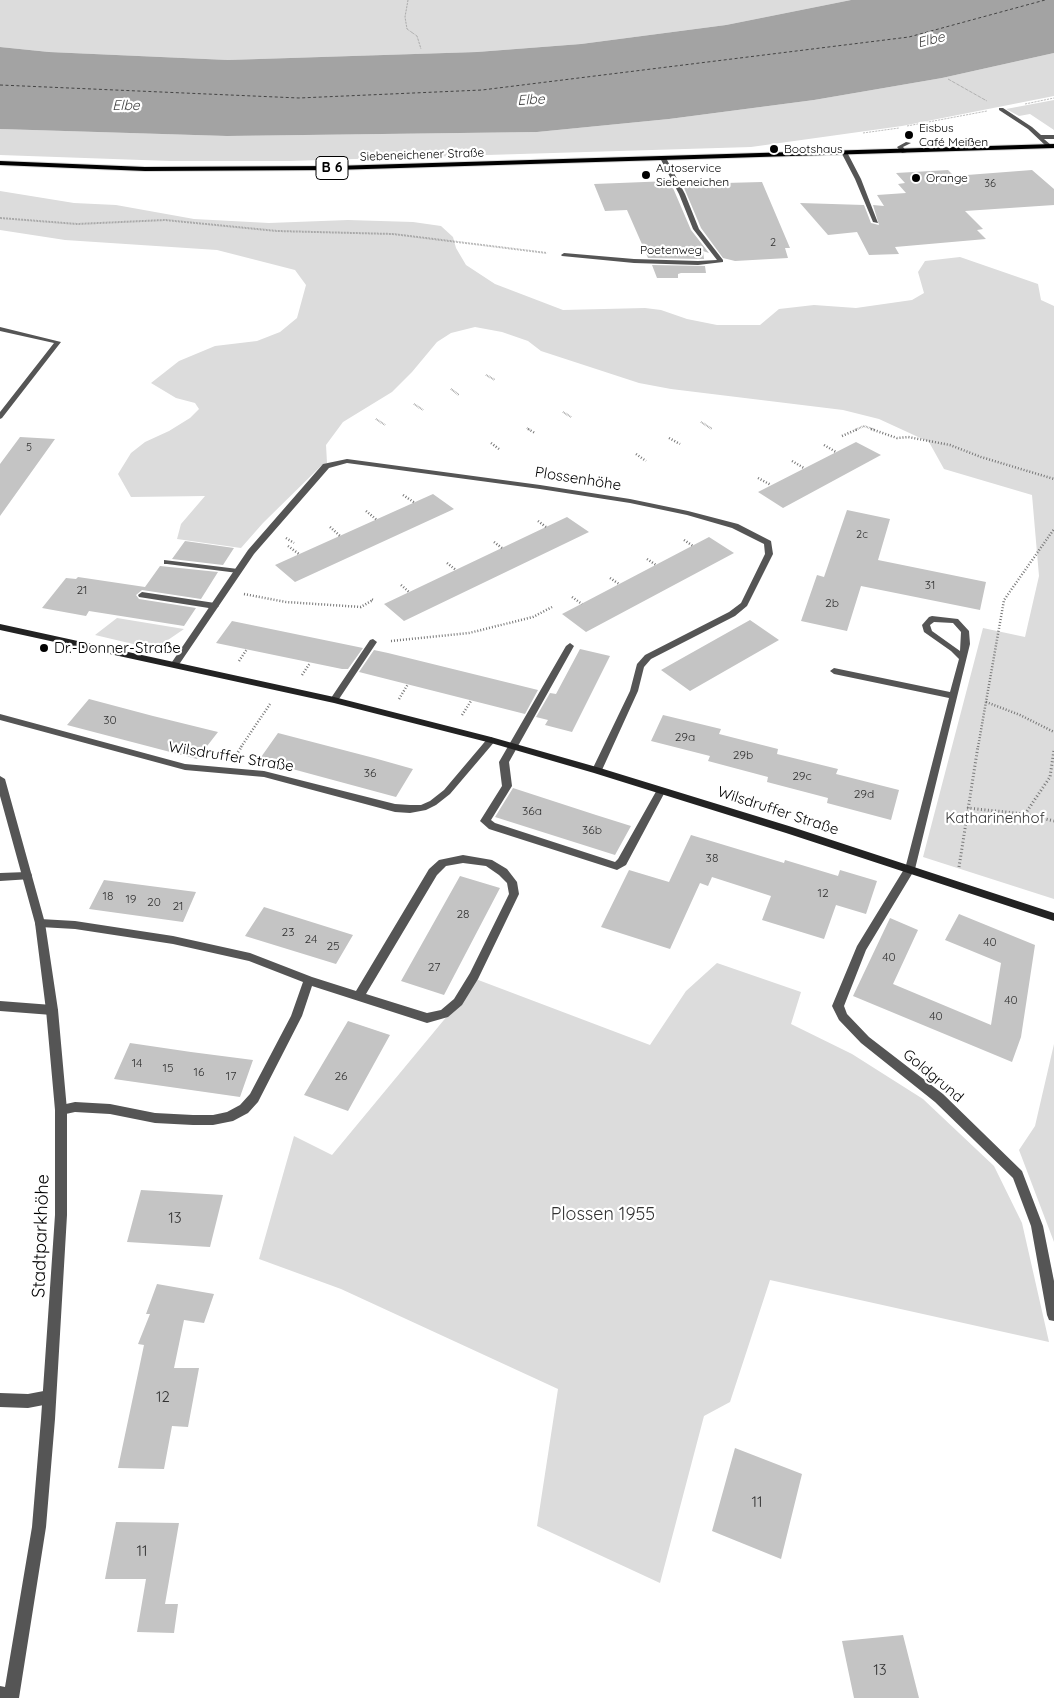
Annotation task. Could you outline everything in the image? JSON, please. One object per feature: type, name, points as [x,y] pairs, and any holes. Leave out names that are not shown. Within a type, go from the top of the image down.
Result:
[{"type":"main road","name":"Siebeneichener Straße","points":[[0,163],[135,169],[233,170],[845,154],[1052,146]]},
{"type":"main road","name":"Wilsdruffer Straße","points":[[0,627],[334,700],[514,746],[661,790],[1054,917]]},
{"type":"street","points":[[1001,109],[1015,117],[1052,146]]},
{"type":"street","points":[[1041,137],[1054,136]]},
{"type":"street","points":[[904,152],[900,147],[908,144]]},
{"type":"street","points":[[845,154],[876,222]]},
{"type":"street","name":"Poetenweg","points":[[564,255],[634,261],[698,263],[721,261],[696,228],[682,194],[663,158]]},
{"type":"street","points":[[0,329],[58,342],[0,417]]},
{"type":"street","name":"Plossenhöhe","points":[[175,664],[251,552],[326,466],[347,461],[540,487],[659,507],[735,526],[768,543],[769,554],[744,604],[732,614],[648,657],[640,666],[634,691],[597,770]]},
{"type":"street","points":[[167,562],[238,571]]},
{"type":"street","points":[[142,595],[215,606]]},
{"type":"street","points":[[910,869],[954,696],[963,659],[966,644],[965,630],[955,621],[932,619],[926,625],[928,632],[954,649],[963,659]]},
{"type":"street","points":[[334,700],[373,642]]},
{"type":"street","points":[[570,646],[504,762],[507,786],[486,821],[492,826],[616,866],[622,862],[661,790]]},
{"type":"street","points":[[834,671],[954,696]]},
{"type":"street","name":"Wilsdruffer Straße","points":[[0,717],[185,767],[264,774],[394,808],[423,808],[432,803],[447,792],[491,740]]},
{"type":"street","name":"Stadtparkhöhe","points":[[0,779],[40,924],[52,1010],[61,1110],[62,1215],[39,1527],[7,1695]]},
{"type":"street","points":[[40,924],[75,925],[128,932],[250,957],[309,980],[427,1018],[444,1014],[458,1002],[474,976],[514,894],[512,882],[503,872],[488,862],[463,859],[443,863],[432,872],[359,996]]},
{"type":"street","name":"Goldgrund","points":[[910,869],[862,949],[838,1006],[843,1017],[864,1040],[939,1098],[1018,1175],[1037,1226],[1054,1315]]},
{"type":"street","points":[[0,877],[27,876]]},
{"type":"street","points":[[61,1110],[75,1108],[110,1109],[155,1118],[193,1120],[213,1120],[229,1117],[244,1108],[254,1098],[296,1016],[309,980]]},
{"type":"street","points":[[0,1006],[52,1010]]},
{"type":"street","points":[[0,1400],[28,1401],[49,1397]]},
{"type":"path","points":[[408,0],[405,17],[407,29],[417,36],[421,49]]},
{"type":"path","points":[[948,79],[1001,109]]},
{"type":"path","points":[[859,134],[1054,98]]},
{"type":"path","points":[[0,218],[77,224],[165,220],[277,231],[393,234],[564,255]]},
{"type":"path","points":[[486,375],[495,380]]},
{"type":"path","points":[[451,389],[459,395]]},
{"type":"path","points":[[414,404],[423,410]]},
{"type":"path","points":[[563,412],[571,417]]},
{"type":"path","points":[[376,419],[385,425]]},
{"type":"path","points":[[702,422],[712,429]]},
{"type":"path","points":[[842,436],[864,426],[897,438],[908,437],[950,445],[981,457],[1054,479]]},
{"type":"path","points":[[527,428],[535,433]]},
{"type":"path","points":[[669,438],[680,444]]},
{"type":"path","points":[[491,443],[500,449]]},
{"type":"path","points":[[824,445],[836,452]]},
{"type":"path","points":[[636,454],[646,461]]},
{"type":"path","points":[[792,461],[804,468]]},
{"type":"path","points":[[758,478],[771,485]]},
{"type":"path","points":[[403,494],[415,503]]},
{"type":"path","points":[[366,511],[377,520]]},
{"type":"path","points":[[538,521],[546,527]]},
{"type":"path","points":[[330,527],[340,536]]},
{"type":"path","points":[[957,885],[967,808],[1004,600],[1054,529]]},
{"type":"path","points":[[1050,534],[1054,537]]},
{"type":"path","points":[[684,540],[693,546]]},
{"type":"path","points":[[494,542],[502,548]]},
{"type":"path","points":[[288,546],[299,554]]},
{"type":"path","points":[[647,559],[656,565]]},
{"type":"path","points":[[448,563],[456,570]]},
{"type":"path","points":[[610,578],[619,584]]},
{"type":"path","points":[[401,585],[409,592]]},
{"type":"path","points":[[225,591],[286,602],[360,607],[373,600],[371,599]]},
{"type":"path","points":[[572,597],[582,604]]},
{"type":"path","points":[[373,642],[405,641],[469,633],[533,617],[552,607]]},
{"type":"path","points":[[228,771],[251,729],[281,688]]},
{"type":"path","points":[[986,702],[1020,715],[1054,732]]},
{"type":"path","points":[[1025,814],[1050,777],[1054,750]]},
{"type":"path","points":[[967,808],[1025,814],[1054,821]]},
{"type":"green space","points":[[0,0],[851,0],[726,25],[581,44],[477,52],[228,60],[49,52],[0,47]]},
{"type":"green space","points":[[1054,53],[1054,96],[902,126],[751,147],[289,161],[170,161],[0,155],[0,129],[227,136],[537,132],[669,119],[814,100],[942,78]]},
{"type":"green space","points":[[1054,100],[1054,130],[1030,114],[1019,116],[1006,109]]},
{"type":"green space","name":"Katharinenhof","points":[[0,191],[74,203],[116,205],[194,219],[269,223],[348,220],[413,222],[441,226],[453,237],[456,248],[466,265],[495,284],[563,310],[645,308],[661,310],[687,319],[717,325],[760,325],[779,309],[814,305],[856,308],[912,300],[924,293],[918,272],[925,261],[960,257],[1038,284],[1041,300],[1054,306],[1054,899],[923,857],[983,628],[1025,637],[1039,576],[1032,495],[944,469],[929,442],[879,419],[843,410],[671,389],[639,383],[541,351],[528,341],[502,332],[475,327],[451,333],[437,342],[392,392],[343,422],[326,445],[327,463],[321,466],[263,523],[241,548],[177,539],[181,524],[205,496],[131,497],[118,474],[131,453],[145,442],[169,431],[190,418],[199,409],[195,403],[176,398],[151,383],[179,361],[215,346],[257,341],[280,332],[297,318],[306,285],[295,270],[217,250],[65,240],[0,230]]},
{"type":"green space","points":[[117,618],[184,629],[165,642],[150,648],[95,635]]},
{"type":"green space","name":"Plossen 1955","points":[[717,963],[801,992],[791,1024],[852,1054],[923,1099],[994,1166],[1022,1223],[1049,1342],[770,1280],[730,1402],[704,1416],[660,1583],[537,1526],[558,1389],[341,1289],[259,1259],[294,1136],[332,1155],[448,1015],[473,978],[650,1045],[686,991]]},
{"type":"green space","points":[[1054,1044],[1054,1242],[1019,1150],[1035,1126]]},
{"type":"water","name":"Elbe","points":[[851,0],[1054,0],[1054,53],[942,78],[814,100],[669,119],[537,132],[227,136],[0,129],[0,47],[49,52],[228,60],[477,52],[581,44],[726,25]]},
{"type":"building","points":[[948,170],[954,176],[1032,170],[1054,189],[1054,205],[965,211],[983,229],[977,230],[986,239],[895,247],[899,254],[869,255],[857,232],[828,235],[800,203],[864,205],[871,223],[879,225],[873,205],[884,206],[877,195],[906,193],[898,184],[905,183],[896,173]]},
{"type":"building","points":[[670,181],[691,230],[709,253],[703,251],[704,259],[648,258],[627,210],[605,211],[594,184]]},
{"type":"building","points":[[762,182],[790,248],[785,248],[788,258],[735,261],[723,258],[701,228],[682,183]]},
{"type":"building","points":[[652,265],[705,266],[706,273],[681,273],[678,274],[678,278],[657,278]]},
{"type":"building","points":[[20,437],[55,439],[0,516],[0,464]]},
{"type":"building","points":[[856,442],[881,455],[783,508],[758,492]]},
{"type":"building","points":[[433,494],[454,509],[295,582],[275,565]]},
{"type":"building","points":[[847,510],[890,519],[878,560],[986,582],[980,610],[861,586],[847,631],[801,621],[817,575],[824,577]]},
{"type":"building","points":[[567,517],[589,532],[404,621],[384,604]]},
{"type":"building","points":[[709,537],[734,553],[586,632],[562,614]]},
{"type":"building","points":[[185,541],[234,548],[223,565],[172,559]]},
{"type":"building","points":[[160,566],[218,572],[201,599],[142,590],[136,595],[139,599],[196,608],[184,626],[89,611],[86,616],[42,608],[66,578],[76,579],[78,577],[145,587]]},
{"type":"building","points":[[750,620],[779,640],[690,691],[661,670]]},
{"type":"building","points":[[232,621],[363,648],[348,669],[342,669],[216,643]]},
{"type":"building","points":[[580,649],[610,656],[572,732],[545,725],[548,720],[536,717],[550,693],[556,694]]},
{"type":"building","points":[[374,650],[538,690],[525,714],[359,672]]},
{"type":"building","points":[[89,699],[218,732],[197,759],[67,725]]},
{"type":"building","points":[[663,715],[721,729],[719,734],[778,749],[777,754],[838,769],[836,774],[899,790],[891,820],[827,803],[828,798],[767,782],[768,777],[708,761],[710,756],[651,741]]},
{"type":"building","points":[[278,733],[413,769],[396,797],[259,760]]},
{"type":"building","points":[[513,788],[631,826],[615,855],[495,817]]},
{"type":"building","points":[[691,835],[784,863],[785,860],[838,876],[840,870],[877,881],[866,914],[836,905],[824,939],[762,920],[771,896],[712,877],[708,886],[700,883],[670,949],[601,927],[629,870],[669,882]]},
{"type":"building","points":[[460,876],[500,888],[444,995],[401,981]]},
{"type":"building","points":[[104,880],[196,892],[183,922],[89,909]]},
{"type":"building","points":[[264,907],[353,935],[336,964],[245,936]]},
{"type":"building","points":[[959,914],[1035,945],[1021,1037],[1012,1062],[853,996],[890,918],[918,930],[893,984],[991,1025],[1001,963],[945,940]]},
{"type":"building","points":[[348,1021],[390,1035],[348,1111],[304,1095]]},
{"type":"building","points":[[130,1043],[253,1060],[240,1097],[114,1079]]},
{"type":"building","points":[[141,1190],[223,1195],[210,1247],[127,1242]]},
{"type":"building","points":[[157,1284],[214,1294],[204,1323],[184,1320],[174,1368],[199,1368],[188,1427],[172,1426],[164,1469],[118,1468],[144,1345],[138,1344],[150,1314],[146,1314]]},
{"type":"building","points":[[735,1448],[802,1474],[781,1559],[712,1531]]},
{"type":"building","points":[[116,1522],[179,1523],[165,1604],[178,1604],[174,1633],[137,1632],[146,1579],[105,1579]]},
{"type":"building","points":[[903,1635],[919,1698],[854,1698],[842,1641]]},
{"type":"ferry route","points":[[0,85],[299,98],[482,90],[909,37],[1045,0]]},
{"type":"place","name":"Eisbus Café Meißen","points":[[909,135]]},
{"type":"place","name":"Bootshaus","points":[[774,149]]},
{"type":"place","name":"Autoservice Siebeneichen","points":[[646,175]]},
{"type":"place","name":"Orange","points":[[916,178]]},
{"type":"place","name":"Dr.-Donner-Straße","points":[[44,648]]}]
